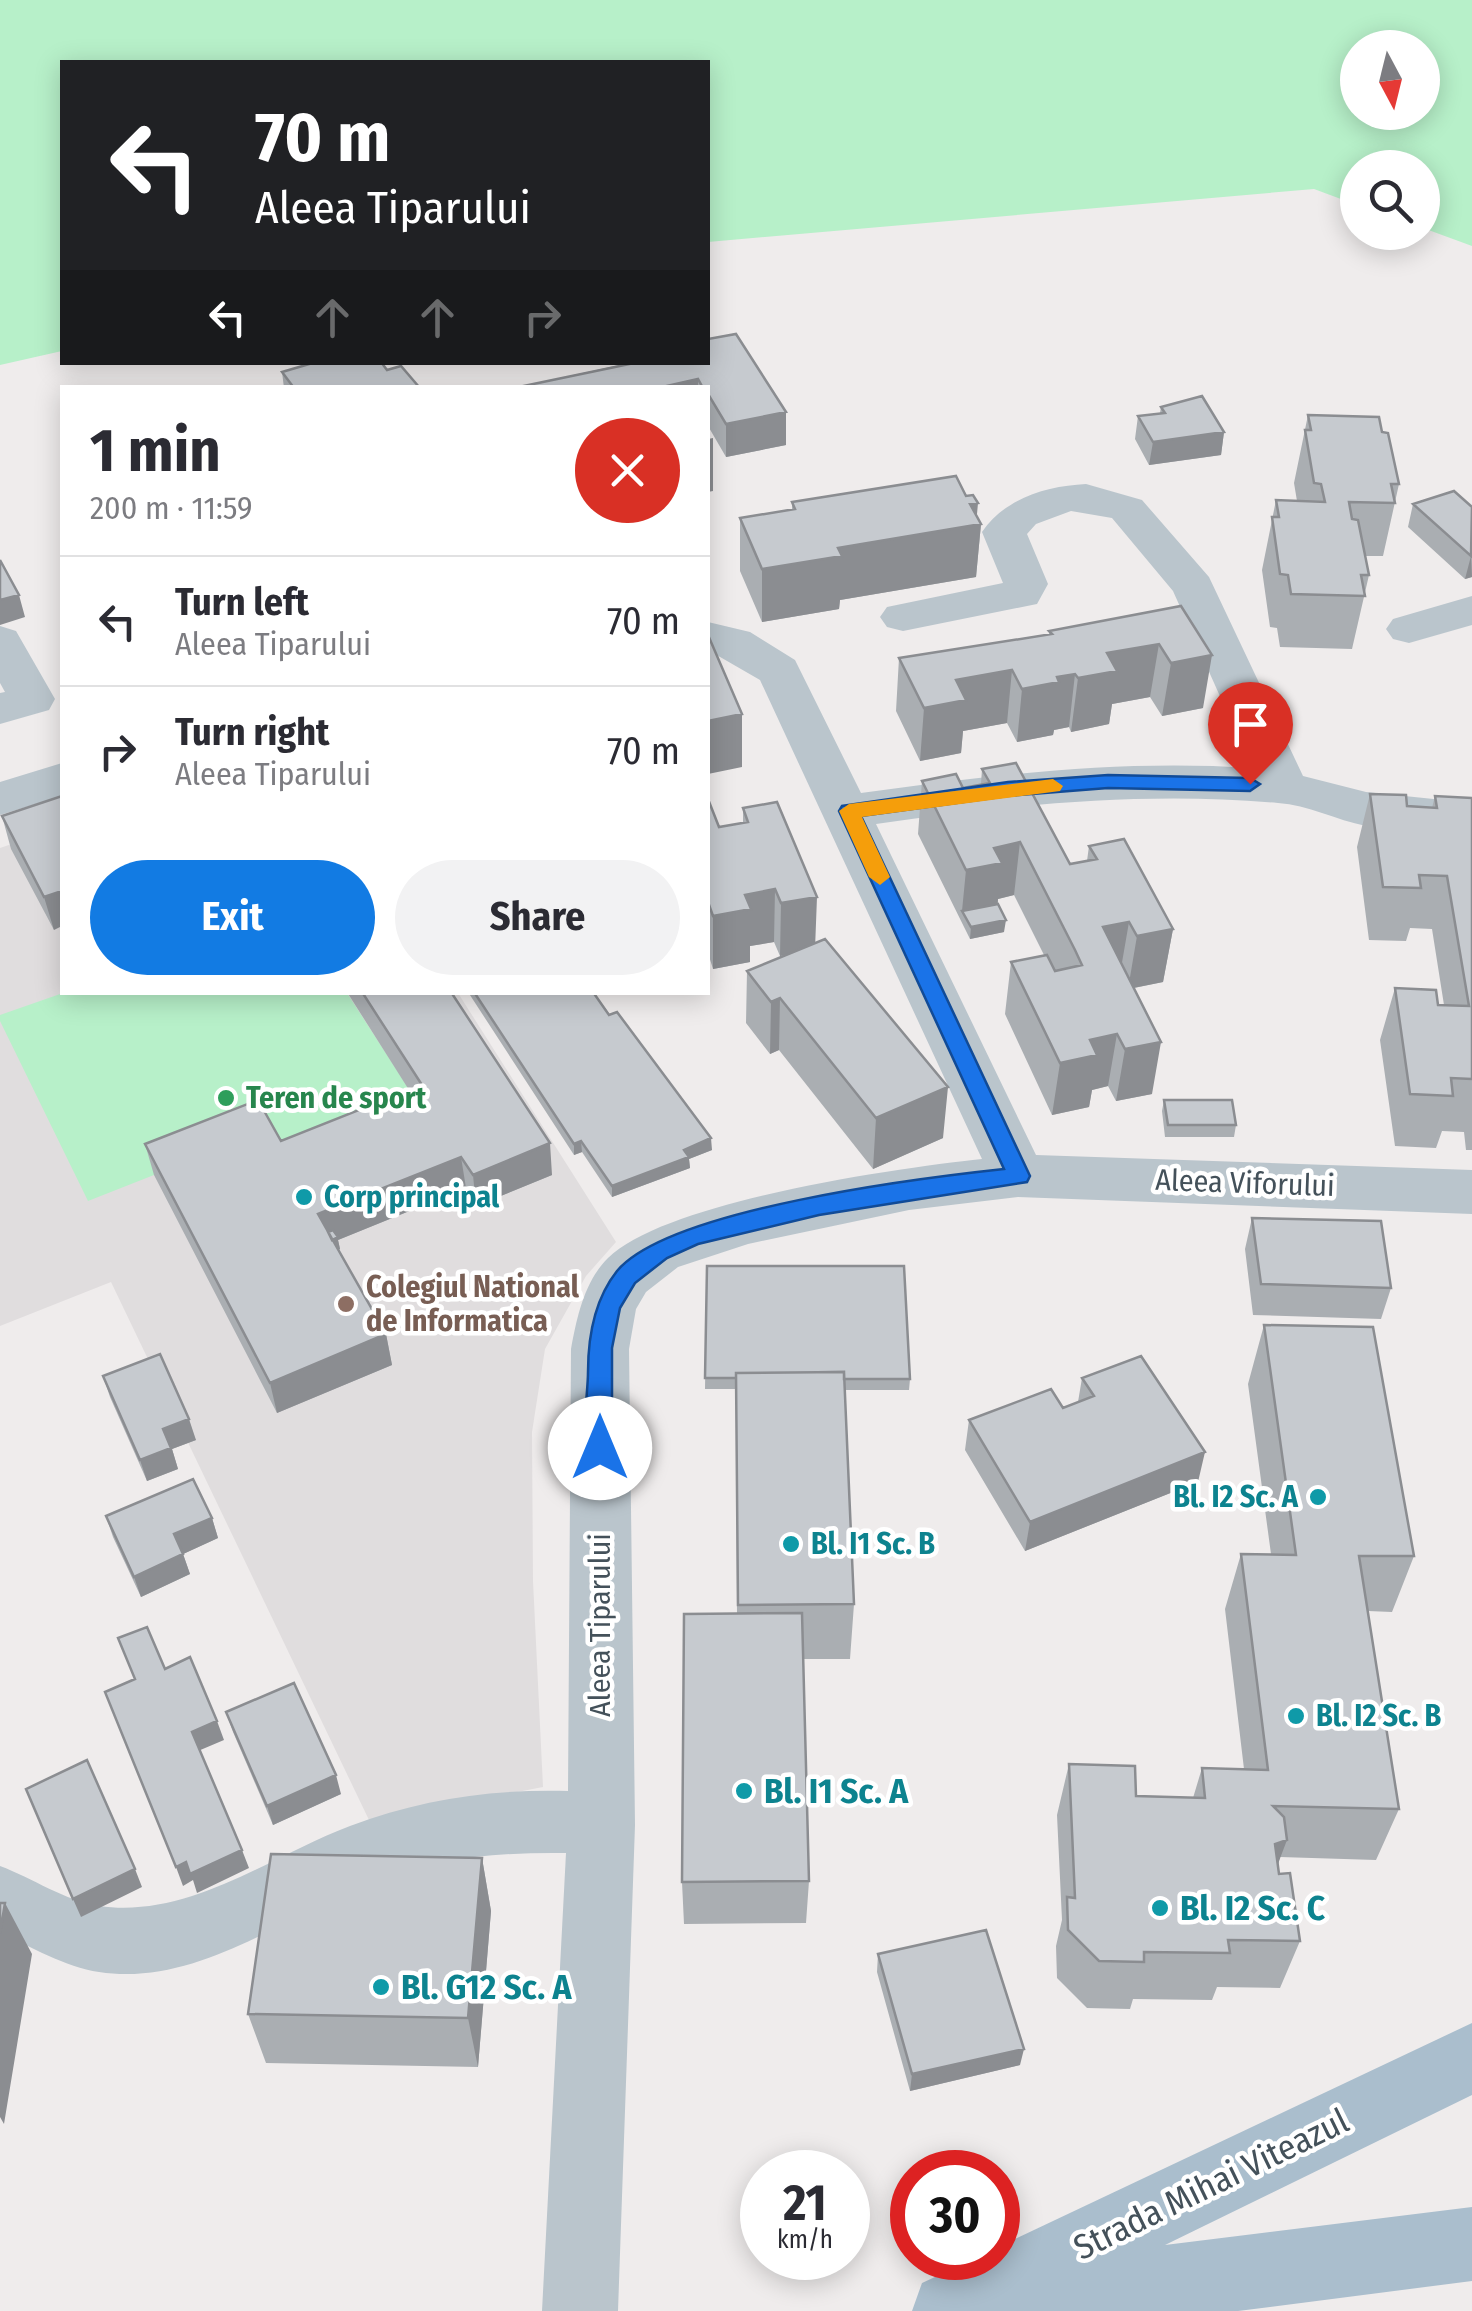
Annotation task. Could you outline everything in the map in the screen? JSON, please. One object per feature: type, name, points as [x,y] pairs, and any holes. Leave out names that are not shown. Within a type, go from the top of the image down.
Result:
[{"type":"main road","name":"Strada Mihai Viteazul","points":[[950,2310],[1472,2058]]},
{"type":"main road","name":"Strada Mihai Viteazul","points":[[941,2311],[1472,2244]]},
{"type":"street","points":[[903,618],[1006,601],[1021,594],[1026,584],[1004,532],[1021,515],[1040,506],[1086,497],[1127,509],[1193,587],[1194,639],[1284,786]]},
{"type":"street","points":[[1408,629],[1472,610]]},
{"type":"street","points":[[710,636],[734,642],[779,671],[849,811],[1018,1176]]},
{"type":"street","points":[[0,641],[32,699],[0,709]]},
{"type":"street","points":[[0,799],[60,780]]},
{"type":"street","points":[[849,811],[1008,789],[1108,782],[1284,786],[1366,809],[1472,820]]},
{"type":"street","name":"Aleea Viforului","points":[[1018,1176],[1472,1192]]},
{"type":"street","name":"Aleea Tiparului","points":[[580,2311],[601,1825],[600,1348],[608,1306],[626,1276],[658,1251],[746,1222],[909,1188],[1018,1176]]},
{"type":"street","points":[[0,1899],[98,1939],[142,1939],[177,1933],[354,1856],[410,1839],[530,1820],[601,1825]]},
{"type":"shaded area","name":"Colegiul National de Informatica","points":[[60,828],[60,995],[459,995],[616,1242],[586,1276],[545,1349],[532,1432],[533,1581],[543,1787],[369,1820],[111,1282],[0,1326],[0,848]]},
{"type":"green space","points":[[0,0],[1472,0],[1472,246],[1440,234],[1440,150],[1340,150],[1340,199],[1314,189],[710,242],[710,60],[60,60],[60,351],[0,365]]},
{"type":"green space","name":"Teren de sport","points":[[60,994],[348,995],[427,1117],[154,1175],[88,1201],[0,1015]]},
{"type":"building","points":[[736,334],[786,412],[726,424],[710,397],[710,385],[701,385],[698,379],[671,385],[528,385],[625,365],[710,365],[710,339]]},
{"type":"building","points":[[306,365],[383,365],[387,370],[401,366],[417,385],[292,385],[282,372]]},
{"type":"building","points":[[1202,396],[1224,432],[1153,442],[1138,416],[1165,413],[1161,407]]},
{"type":"building","points":[[1308,415],[1379,417],[1382,432],[1388,433],[1399,484],[1391,484],[1395,503],[1349,502],[1352,519],[1358,520],[1369,575],[1361,575],[1365,596],[1291,594],[1288,575],[1280,574],[1272,517],[1279,517],[1276,500],[1325,502],[1321,484],[1314,483],[1305,430],[1311,430]]},
{"type":"building","points":[[956,476],[966,496],[973,495],[978,503],[970,504],[981,524],[838,548],[842,556],[762,569],[740,518],[795,509],[792,502]]},
{"type":"building","points":[[1454,491],[1472,507],[1471,556],[1413,504]]},
{"type":"building","points":[[0,560],[19,595],[0,600]]},
{"type":"building","points":[[1181,606],[1212,655],[1171,663],[1159,644],[1107,653],[1117,671],[1078,678],[1075,674],[1057,677],[1059,682],[1022,689],[1012,670],[956,680],[966,700],[924,708],[899,658],[1052,634],[1049,631]]},
{"type":"building","points":[[710,640],[742,714],[710,721]]},
{"type":"building","points":[[1016,763],[1070,864],[1097,859],[1089,846],[1124,839],[1173,929],[1137,936],[1129,922],[1103,927],[1161,1042],[1125,1049],[1117,1034],[1090,1040],[1097,1055],[1060,1063],[1011,962],[1047,955],[1055,971],[1082,965],[1075,950],[1020,842],[994,848],[1002,863],[966,870],[922,781],[956,774],[963,788],[990,783],[982,769]]},
{"type":"building","points":[[1370,794],[1406,795],[1407,806],[1437,808],[1435,796],[1472,798],[1472,1079],[1451,1078],[1453,1096],[1410,1094],[1395,988],[1436,990],[1438,1005],[1469,1006],[1447,876],[1419,875],[1421,888],[1383,887]]},
{"type":"building","points":[[60,797],[60,892],[44,897],[2,816]]},
{"type":"building","points":[[777,802],[817,897],[781,903],[775,889],[745,895],[751,909],[713,916],[710,804],[719,827],[748,822],[743,808]]},
{"type":"building","points":[[998,904],[1006,920],[971,927],[962,911]]},
{"type":"building","points":[[825,939],[948,1087],[876,1118],[780,998],[771,1002],[747,971]]},
{"type":"building","name":"Corp principal","points":[[364,995],[453,995],[550,1143],[473,1175],[461,1157],[318,1214],[386,1334],[270,1383],[145,1144],[258,1100],[281,1141],[422,1085]]},
{"type":"building","points":[[476,995],[595,995],[609,1015],[617,1012],[711,1138],[684,1150],[689,1157],[612,1186],[581,1141],[574,1144]]},
{"type":"building","points":[[1164,1100],[1232,1100],[1236,1125],[1168,1125]]},
{"type":"building","points":[[1252,1218],[1381,1221],[1391,1288],[1261,1284]]},
{"type":"building","points":[[707,1266],[904,1266],[910,1379],[844,1379],[844,1372],[736,1373],[736,1378],[705,1378]]},
{"type":"building","points":[[1264,1325],[1373,1327],[1414,1556],[1359,1556],[1399,1809],[1273,1806],[1284,1817],[1287,1840],[1275,1844],[1279,1874],[1290,1873],[1300,1941],[1228,1940],[1230,1953],[1144,1952],[1144,1962],[1099,1961],[1068,1930],[1067,1897],[1075,1898],[1069,1764],[1135,1766],[1136,1796],[1205,1798],[1202,1768],[1268,1770],[1241,1554],[1296,1555]]},
{"type":"building","points":[[160,1354],[189,1419],[163,1429],[171,1448],[140,1460],[103,1376]]},
{"type":"building","points":[[1141,1356],[1205,1452],[1030,1522],[969,1420],[1051,1389],[1063,1408],[1094,1396],[1082,1378]]},
{"type":"building","name":"Bl. I1 Sc. B","points":[[844,1372],[854,1604],[738,1605],[736,1373]]},
{"type":"building","points":[[193,1479],[212,1518],[174,1534],[183,1554],[134,1577],[106,1516]]},
{"type":"building","name":"Bl. I1 Sc. A","points":[[802,1613],[809,1881],[682,1882],[684,1614]]},
{"type":"building","points":[[147,1627],[165,1669],[190,1657],[217,1721],[192,1732],[242,1850],[190,1874],[186,1862],[176,1867],[105,1692],[135,1679],[118,1638]]},
{"type":"building","points":[[294,1683],[336,1775],[267,1806],[226,1712]]},
{"type":"building","points":[[87,1760],[135,1869],[73,1899],[26,1789]]},
{"type":"building","points":[[271,1854],[482,1858],[468,2018],[248,2014]]},
{"type":"building","points":[[0,1903],[5,1903],[0,1933]]},
{"type":"building","points":[[986,1930],[1024,2049],[912,2074],[878,1954]]},
{"type":"slow traffic","points":[[880,877],[849,811],[1053,786]]},
{"type":"place","name":"Teren de sport","points":[[226,1098]]},
{"type":"place","name":"Corp principal","points":[[304,1197]]},
{"type":"place","name":"Colegiul National de Informatica","points":[[346,1304]]},
{"type":"place","name":"Bl. I2 Sc. A","points":[[1318,1497]]},
{"type":"place","name":"Bl. I1 Sc. B","points":[[791,1544]]},
{"type":"place","name":"Bl. I2 Sc. B","points":[[1296,1716]]},
{"type":"place","name":"Bl. I1 Sc. A","points":[[744,1791]]},
{"type":"place","name":"Bl. I2 Sc. C","points":[[1160,1908]]},
{"type":"place","name":"Bl. G12 Sc. A","points":[[381,1987]]},
{"type":"route","points":[[600,1448],[600,1348],[608,1306],[626,1276],[658,1251],[694,1236],[819,1206],[909,1188],[1018,1176],[849,811],[1008,789],[1108,782],[1250,784]]}]
